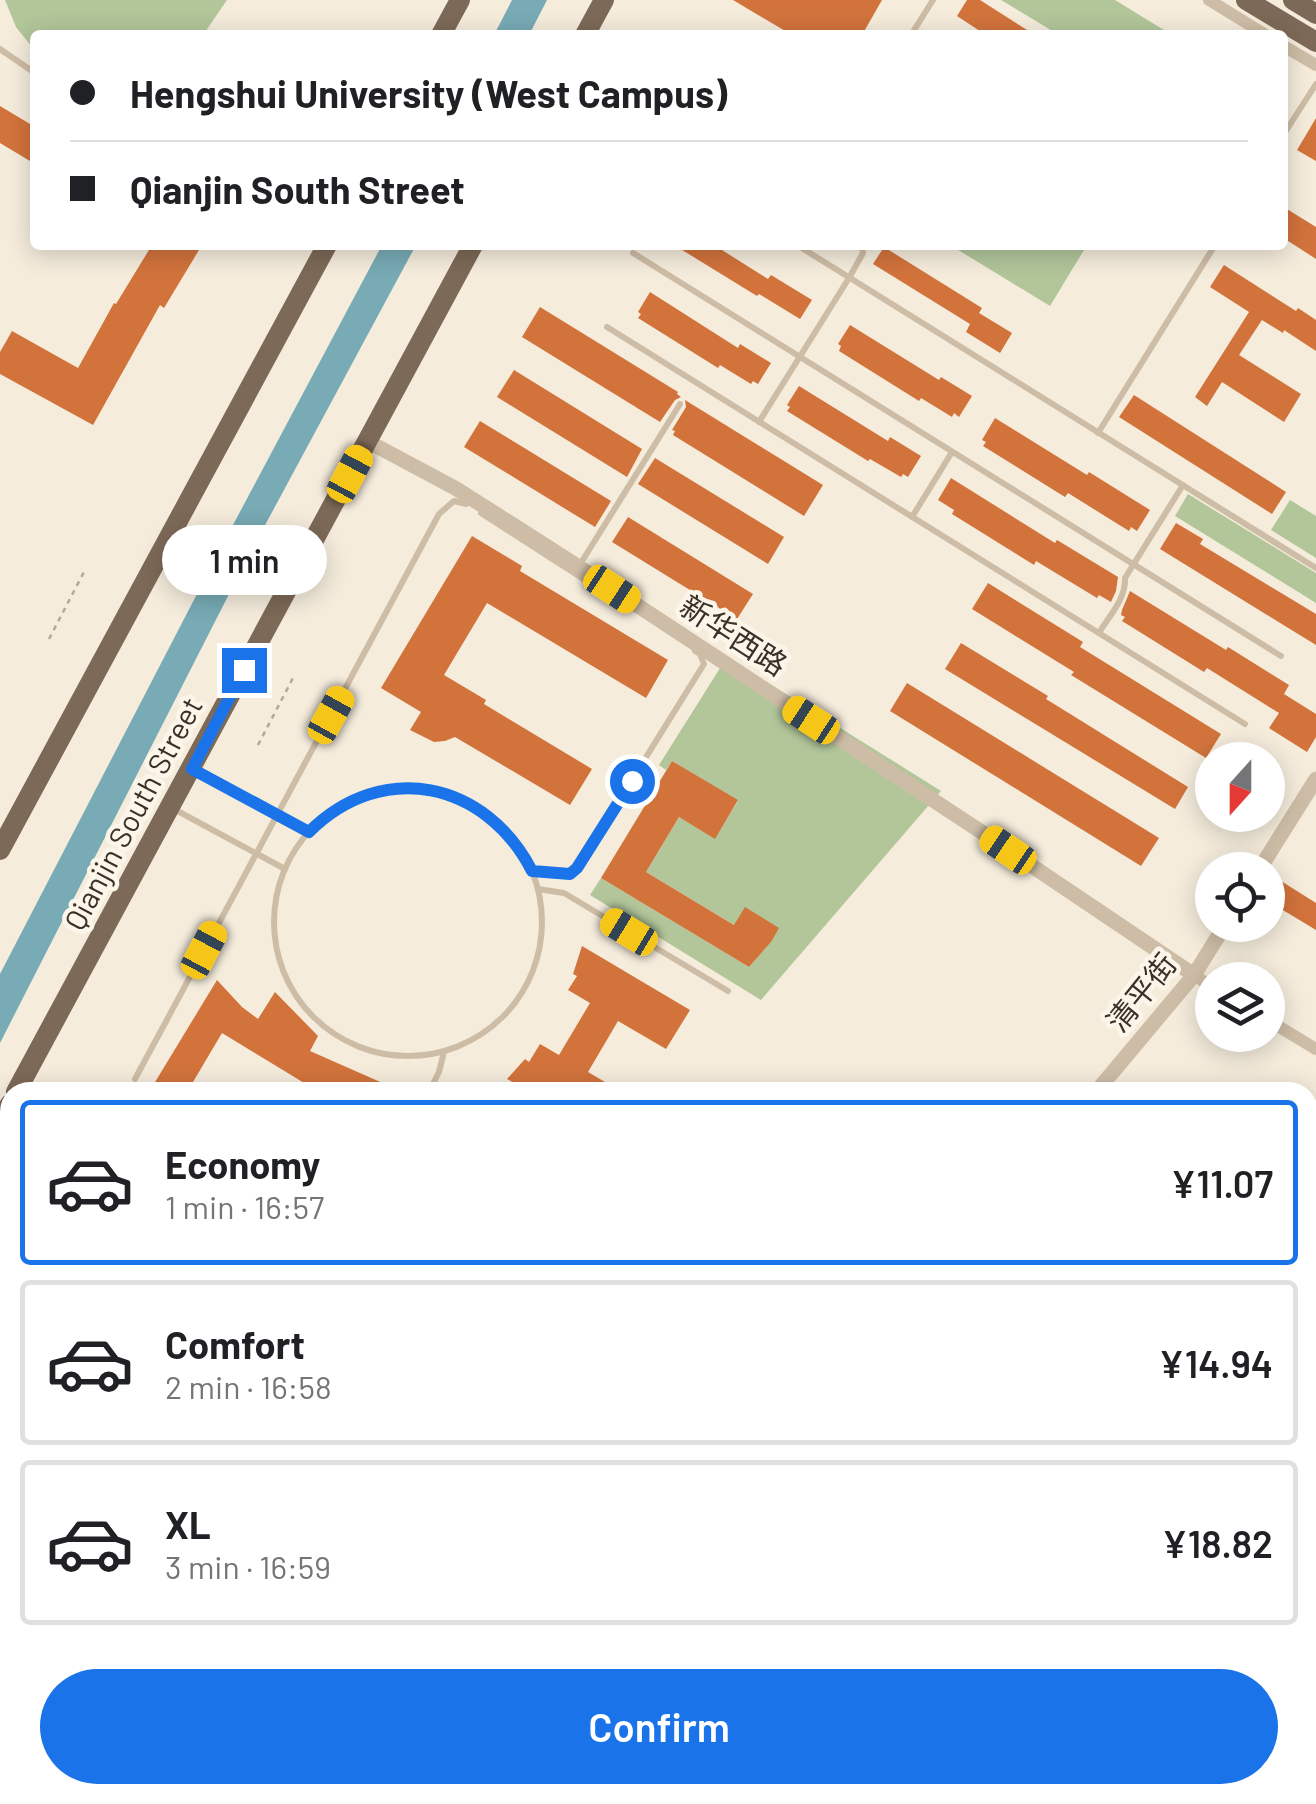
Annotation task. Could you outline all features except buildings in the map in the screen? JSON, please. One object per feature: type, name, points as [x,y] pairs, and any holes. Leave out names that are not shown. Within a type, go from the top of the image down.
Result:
[{"type":"main road","points":[[444,30],[460,0]]},
{"type":"main road","points":[[589,30],[604,0]]},
{"type":"main road","points":[[1246,0],[1316,42]]},
{"type":"main road","points":[[1293,0],[1316,14]]},
{"type":"main road","points":[[0,850],[325,250]]},
{"type":"main road","name":"Qianjin South Street","points":[[21,1082],[469,250]]},
{"type":"street","points":[[1209,0],[1258,30]]},
{"type":"street","points":[[1288,49],[1316,65]]},
{"type":"street","name":"新华西路","points":[[367,441],[455,488],[579,568],[1194,976]]},
{"type":"street","points":[[1271,852],[1316,779]]},
{"type":"street","name":"清平街","points":[[1104,1082],[1194,976],[1215,942]]},
{"type":"street","points":[[1285,1031],[1316,1050]]},
{"type":"lane","points":[[914,30],[933,0]]},
{"type":"lane","points":[[0,49],[30,69]]},
{"type":"lane","points":[[1288,128],[1316,84]]},
{"type":"lane","points":[[805,250],[1316,568]]},
{"type":"lane","points":[[759,422],[849,278],[862,250]]},
{"type":"lane","points":[[1098,432],[1213,250]]},
{"type":"lane","points":[[633,253],[1281,656]]},
{"type":"lane","points":[[607,328],[1245,724]]},
{"type":"lane","points":[[579,568],[680,404]]},
{"type":"lane","points":[[912,517],[952,452]]},
{"type":"lane","points":[[1099,633],[1122,596],[1125,578],[1183,485]]},
{"type":"lane","points":[[135,1078],[439,514],[454,501],[462,501],[700,654],[704,664],[577,868],[570,874],[532,871]]},
{"type":"lane","points":[[192,769],[309,832]]},
{"type":"lane","points":[[404,788],[439,792],[472,804],[501,826],[524,855],[538,888],[542,906],[541,943],[531,978],[511,1009],[484,1033],[444,1051],[396,1056],[361,1047],[328,1029],[302,1003],[284,971],[275,935],[276,898],[286,869],[309,832],[336,809],[368,794],[404,788]]},
{"type":"lane","points":[[171,808],[286,869]]},
{"type":"lane","points":[[538,888],[564,892],[728,991]]},
{"type":"lane","points":[[434,1082],[444,1051]]},
{"type":"path","points":[[49,639],[86,570]]},
{"type":"path","points":[[258,745],[294,676]]},
{"type":"green space","points":[[5,0],[227,0],[206,30],[30,30],[30,45],[16,27]]},
{"type":"green space","points":[[1001,0],[1115,0],[1164,30],[1051,30]]},
{"type":"green space","points":[[958,250],[1084,250],[1050,306]]},
{"type":"green space","points":[[1188,494],[1316,573],[1316,603],[1175,516]]},
{"type":"green space","points":[[1290,500],[1316,516],[1316,558],[1271,530]]},
{"type":"green space","points":[[727,657],[941,791],[761,1000],[590,895],[601,878],[749,967],[771,942],[745,908],[736,926],[646,872],[679,817],[715,838],[738,801],[672,761],[666,770],[659,765]]},
{"type":"water","points":[[512,0],[547,0],[532,30],[497,30]]},
{"type":"water","points":[[379,250],[413,250],[250,553],[0,1043],[0,974]]},
{"type":"route","points":[[244,670],[192,769],[309,832],[336,809],[368,794],[421,789],[456,797],[487,814],[514,840],[532,871],[570,874],[632,781]]}]
